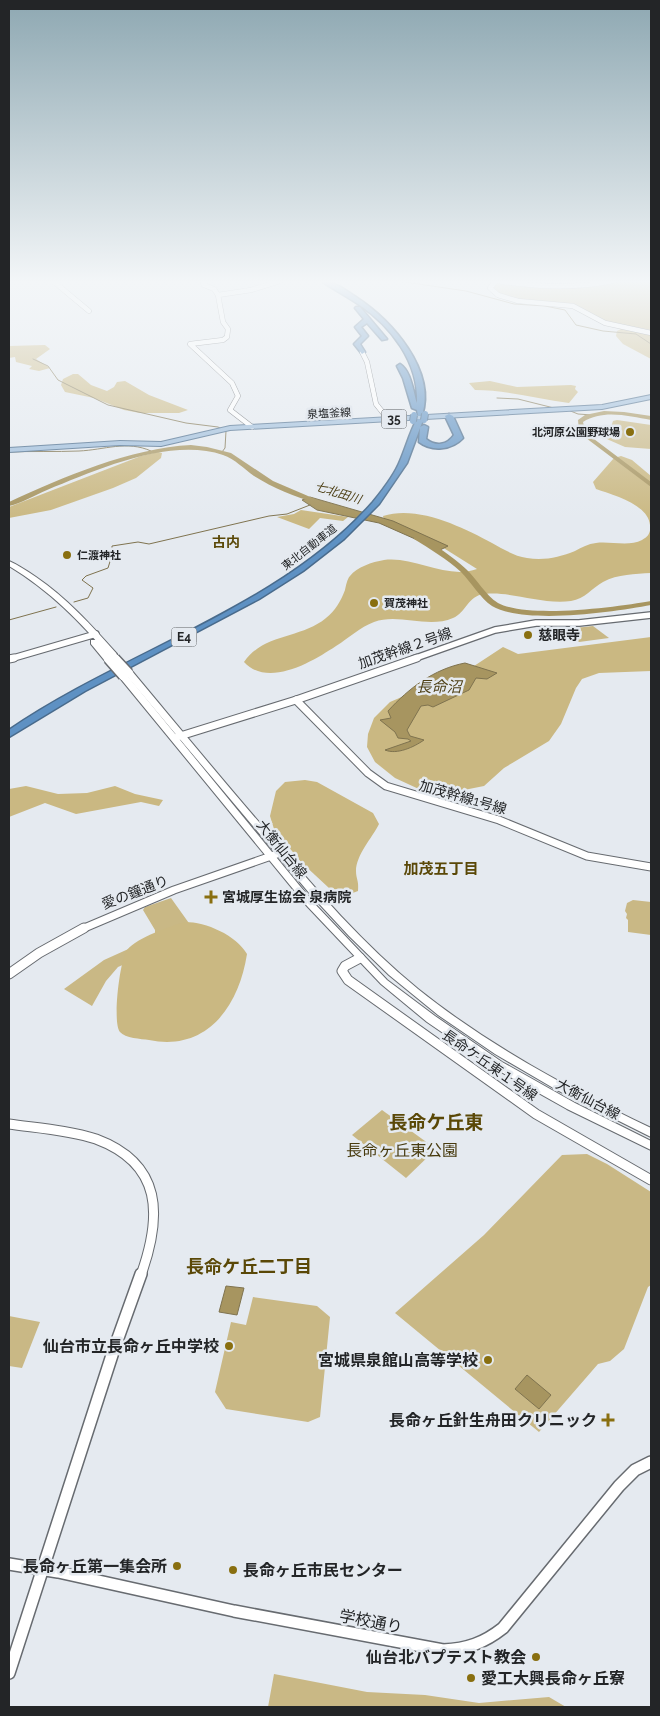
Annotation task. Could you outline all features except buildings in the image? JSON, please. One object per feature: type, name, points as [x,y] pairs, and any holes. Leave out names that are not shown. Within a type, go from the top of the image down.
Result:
[{"type":"highway","name":"東北自動車道","points":[[374,500],[397,464],[419,416],[413,384],[404,361]]},
{"type":"highway","name":"東北自動車道","points":[[9,734],[82,689],[257,598],[310,563],[374,500],[385,492],[408,455],[419,416],[422,392],[420,377],[412,361]]},
{"type":"highway","points":[[400,366],[419,416],[422,440],[429,446],[442,448],[458,440],[449,416]]},
{"type":"highway","points":[[385,492],[411,464]]},
{"type":"highway","name":"東北自動車道","points":[[9,727],[99,673],[252,594],[298,564],[348,527]]},
{"type":"main road","name":"泉塩釜線","points":[[9,450],[120,443],[161,444],[224,429],[562,410],[608,406],[651,397]]},
{"type":"main road","name":"大衡仙台線","points":[[9,563],[58,596],[80,616],[111,657],[275,854],[323,920],[384,982],[410,1003],[498,1064],[571,1106],[651,1146]]},
{"type":"main road","name":"大衡仙台線","points":[[9,568],[46,592],[93,635]]},
{"type":"main road","name":"大衡仙台線","points":[[275,854],[360,942],[415,992],[443,1013],[538,1075],[577,1097],[651,1133]]},
{"type":"street","points":[[208,361],[234,386],[238,396],[230,410],[252,427]]},
{"type":"street","points":[[367,361],[376,404],[388,419]]},
{"type":"street","name":"加茂幹線２号線","points":[[178,737],[296,700],[495,630],[536,624],[579,623],[651,615]]},
{"type":"street","points":[[9,659],[93,635]]},
{"type":"street","name":"加茂幹線1号線","points":[[296,700],[368,773],[386,786],[499,820],[587,856],[651,867]]},
{"type":"street","name":"愛の鐘通り","points":[[9,974],[54,943],[85,926],[134,905],[275,854]]},
{"type":"street","name":"長命ケ丘東１号線","points":[[360,958],[345,966],[342,971],[348,980],[536,1114],[651,1180]]},
{"type":"street","points":[[9,1124],[78,1134],[117,1148],[134,1160],[144,1175],[153,1196],[154,1210],[152,1236],[146,1260],[113,1352],[9,1673]]},
{"type":"street","name":"学校通り","points":[[9,1564],[42,1569],[316,1627],[443,1650],[468,1648],[490,1639],[503,1628],[619,1486],[635,1470],[651,1462]]},
{"type":"green space","name":"北河原公園野球場","points":[[613,421],[651,425],[651,449],[625,447],[607,439]]},
{"type":"green space","points":[[593,626],[609,638],[579,642],[566,629]]},
{"type":"green space","points":[[171,898],[196,933],[118,967],[106,981],[92,1006],[64,989],[104,960],[155,937],[155,930],[143,910],[145,907]]},
{"type":"green space","points":[[633,900],[651,902],[651,935],[628,932],[628,920],[625,911],[627,903]]},
{"type":"green space","name":"長命ヶ丘東公園","points":[[382,1110],[436,1149],[406,1178],[352,1135]]},
{"type":"green space","points":[[587,1154],[607,1164],[651,1192],[651,1285],[648,1287],[624,1349],[610,1361],[598,1364],[539,1432],[395,1313],[484,1235],[562,1155]]},
{"type":"green space","points":[[253,1297],[317,1306],[330,1317],[320,1417],[308,1422],[226,1409],[215,1392],[231,1322],[246,1325]]},
{"type":"green space","points":[[9,1316],[40,1322],[22,1368],[9,1366]]},
{"type":"green space","points":[[274,1674],[367,1692],[425,1695],[479,1703],[549,1697],[566,1707],[268,1707]]},
{"type":"shaded area","points":[[39,361],[50,368],[39,371],[29,369],[32,366],[16,362]]},
{"type":"shaded area","points":[[73,374],[78,374],[91,385],[107,391],[114,387],[117,382],[125,381],[149,395],[188,410],[179,413],[140,413],[124,410],[94,398],[65,392],[61,385],[63,379]]},
{"type":"shaded area","points":[[490,381],[517,387],[571,385],[576,386],[575,389],[578,392],[569,403],[511,393],[475,390],[469,383]]},
{"type":"shaded area","points":[[158,452],[162,453],[161,458],[136,478],[51,510],[9,518],[9,507],[141,456]]},
{"type":"shaded area","points":[[621,456],[632,460],[651,476],[651,573],[609,579],[580,598],[571,601],[560,602],[505,594],[485,594],[475,597],[457,616],[443,621],[424,622],[393,619],[374,622],[315,659],[290,670],[277,673],[265,673],[254,669],[244,662],[262,646],[305,630],[326,618],[340,602],[349,577],[365,565],[384,560],[396,560],[454,572],[466,572],[477,569],[442,547],[384,520],[383,516],[411,513],[439,519],[467,530],[513,554],[533,559],[558,557],[593,543],[631,543],[646,538],[649,534],[650,525],[643,511],[629,501],[596,489],[593,482],[614,458]]},
{"type":"shaded area","points":[[301,510],[348,517],[343,521],[320,518],[309,529],[277,517],[294,514]]},
{"type":"shaded area","points":[[651,637],[651,671],[599,673],[582,679],[576,688],[561,724],[549,741],[504,768],[484,786],[449,793],[421,790],[395,778],[375,762],[367,747],[368,734],[374,718],[390,702],[474,666],[503,647],[518,654]]},
{"type":"shaded area","points":[[305,780],[317,782],[373,813],[379,824],[361,853],[357,865],[358,891],[350,894],[329,888],[301,862],[274,829],[270,816],[276,791],[285,782]]},
{"type":"shaded area","points":[[26,786],[58,794],[87,793],[115,786],[135,794],[163,800],[159,806],[141,802],[76,814],[45,803],[9,817],[9,789]]},
{"type":"shaded area","points":[[185,922],[202,924],[220,931],[236,941],[247,954],[243,973],[228,1007],[217,1021],[203,1032],[188,1039],[170,1042],[138,1039],[122,1034],[118,1026],[117,1004],[122,965],[127,950],[146,937]]},
{"type":"water","points":[[310,497],[393,521],[448,546],[440,550],[379,523],[317,510],[302,500]]},
{"type":"water","name":"長命沼","points":[[465,663],[497,673],[487,679],[476,678],[469,690],[433,707],[428,705],[421,706],[407,730],[410,736],[424,740],[400,751],[385,750],[411,741],[398,738],[395,732],[380,720],[391,718],[388,711],[413,687],[443,670]]},
{"type":"water","points":[[226,1286],[244,1288],[237,1315],[219,1312]]},
{"type":"water","points":[[527,1375],[551,1395],[539,1409],[515,1389]]},
{"type":"waterway","points":[[37,361],[48,366],[58,380],[108,405],[186,423],[218,427],[226,431],[225,448],[222,452]]},
{"type":"waterway","points":[[497,398],[518,399],[554,408]]},
{"type":"waterway","points":[[568,410],[578,414],[592,415]]},
{"type":"waterway","name":"七北田川","points":[[651,418],[604,413],[587,416],[580,421],[582,431],[588,437],[651,485]]},
{"type":"waterway","points":[[9,452],[79,451],[124,446],[133,446],[151,451]]},
{"type":"waterway","name":"七北田川","points":[[9,504],[125,459],[174,448],[191,447],[229,455],[271,483],[319,502]]},
{"type":"waterway","points":[[74,602],[88,598],[93,588],[82,580],[86,576],[108,568],[112,555],[112,546],[138,542],[149,544],[269,516],[287,514],[310,505]]},
{"type":"waterway","name":"七北田川","points":[[417,537],[457,565],[491,601],[507,609],[547,613],[618,608],[651,603]]},
{"type":"waterway","points":[[9,620],[56,607]]},
{"type":"place","name":"北河原公園野球場","points":[[630,432]]},
{"type":"place","name":"仁渡神社","points":[[67,555]]},
{"type":"place","name":"賀茂神社","points":[[374,603]]},
{"type":"place","name":"慈眼寺","points":[[528,635]]},
{"type":"place","name":"宮城厚生協会 泉病院","points":[[211,897]]},
{"type":"place","name":"仙台市立長命ヶ丘中学校","points":[[229,1346]]},
{"type":"place","name":"宮城県泉館山高等学校","points":[[488,1360]]},
{"type":"place","name":"長命ヶ丘針生舟田クリニック","points":[[608,1420]]},
{"type":"place","name":"長命ヶ丘第一集会所","points":[[177,1566]]},
{"type":"place","name":"長命ヶ丘市民センター","points":[[233,1570]]},
{"type":"place","name":"仙台北バプテスト教会","points":[[536,1657]]},
{"type":"place","name":"愛工大興長命ヶ丘寮","points":[[471,1678]]},
{"type":"district","name":"古内","points":[[226,542]]},
{"type":"district","name":"加茂五丁目","points":[[441,869]]},
{"type":"district","name":"長命ケ丘東","points":[[436,1122]]},
{"type":"district","name":"長命ケ丘二丁目","points":[[249,1267]]}]
